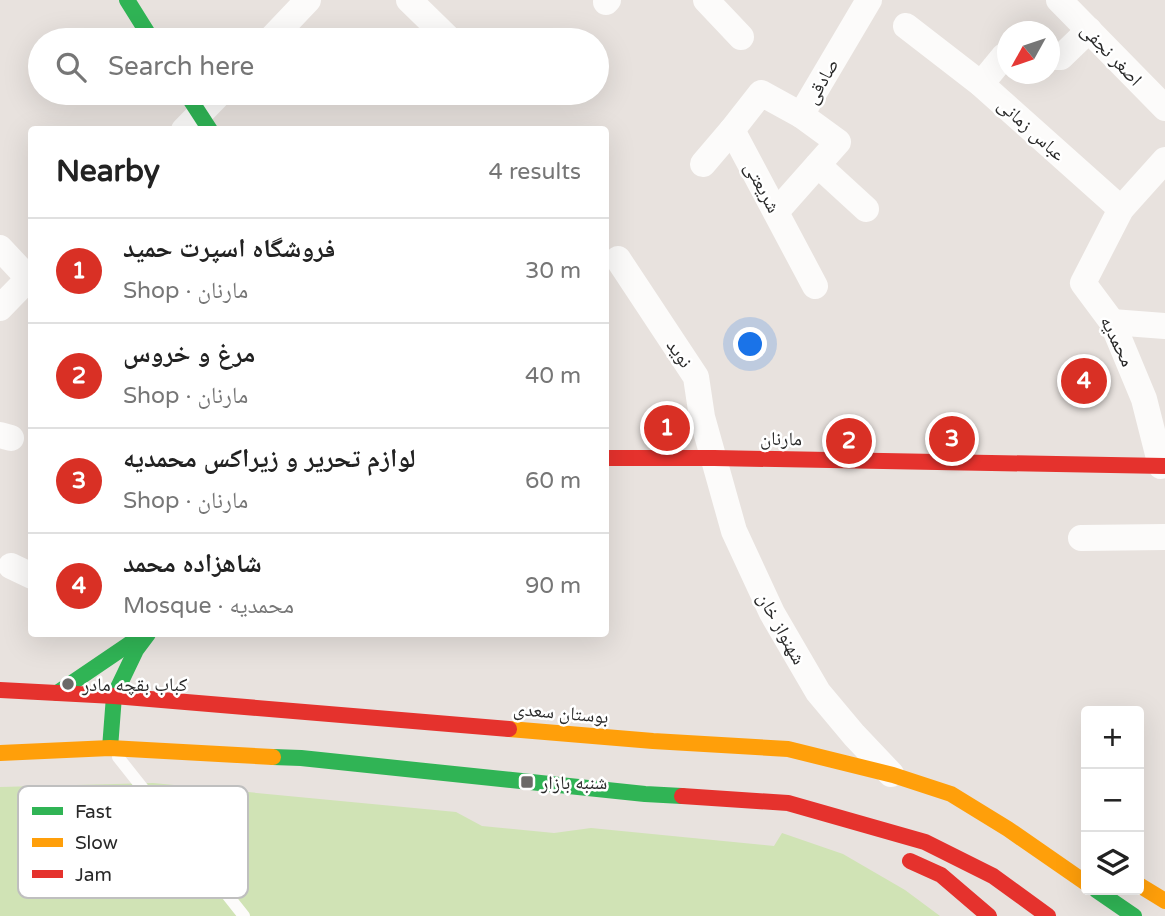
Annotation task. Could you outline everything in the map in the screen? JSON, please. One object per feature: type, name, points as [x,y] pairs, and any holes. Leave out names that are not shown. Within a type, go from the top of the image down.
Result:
[{"type":"main road","points":[[127,0],[144,28]]},
{"type":"main road","name":"مارنان","points":[[609,458],[1163,466]]},
{"type":"main road","points":[[57,693],[133,637],[136,650],[114,696],[110,748]]},
{"type":"main road","name":"بوستان سعدی","points":[[0,690],[114,696],[788,749],[893,775],[951,794],[1081,880]]},
{"type":"main road","points":[[0,753],[110,748],[300,758],[645,794],[788,803],[925,842],[993,876],[1048,916]]},
{"type":"main road","points":[[951,794],[1018,817]]},
{"type":"main road","points":[[788,803],[870,842]]},
{"type":"main road","points":[[894,853],[940,876],[989,916]]},
{"type":"main road","points":[[1144,888],[1165,901]]},
{"type":"main road","points":[[1103,895],[1134,916]]},
{"type":"street","points":[[282,28],[309,0]]},
{"type":"street","points":[[409,0],[438,28]]},
{"type":"street","points":[[706,0],[741,37]]},
{"type":"street","name":"صادقی","points":[[776,212],[838,142],[802,115],[869,0]]},
{"type":"street","name":"اصغر نجفی","points":[[1059,0],[1165,108]]},
{"type":"street","name":"عباس زمانی","points":[[906,26],[981,84],[1121,209]]},
{"type":"street","points":[[1060,57],[1089,30]]},
{"type":"street","points":[[981,84],[997,65]]},
{"type":"street","points":[[702,164],[761,93],[802,115]]},
{"type":"street","name":"شریعتی","points":[[732,131],[815,286]]},
{"type":"street","name":"محمدیه","points":[[1163,466],[1144,399],[1112,322],[1083,283],[1121,209],[1165,160]]},
{"type":"street","points":[[818,165],[866,209]]},
{"type":"street","points":[[0,247],[28,274]]},
{"type":"street","name":"نوید","points":[[618,259],[696,377],[702,417],[714,458]]},
{"type":"street","points":[[0,308],[28,278]]},
{"type":"street","points":[[1112,322],[1165,326]]},
{"type":"street","name":"شهنواز خان","points":[[714,458],[734,531],[772,613],[818,692],[854,735],[893,775]]},
{"type":"street","points":[[1081,538],[1165,537]]},
{"type":"lane","points":[[110,748],[140,786]]},
{"type":"lane","points":[[230,898],[244,916]]},
{"type":"green space","points":[[153,783],[184,786],[38,786]]},
{"type":"green space","points":[[0,787],[18,787],[18,898],[248,898],[248,792],[456,812],[482,826],[554,833],[591,828],[774,846],[782,833],[843,854],[905,890],[940,916],[0,916]]},
{"type":"traffic: fast","points":[[127,0],[144,28]]},
{"type":"traffic: fast","points":[[194,105],[207,126]]},
{"type":"traffic: fast","points":[[57,693],[140,637]]},
{"type":"traffic: fast","points":[[110,748],[114,696],[136,650],[146,637]]},
{"type":"traffic: fast","points":[[273,757],[682,796]]},
{"type":"traffic: fast","points":[[1103,895],[1134,916]]},
{"type":"traffic: slow","points":[[509,729],[788,749],[893,775],[951,794],[1081,880]]},
{"type":"traffic: slow","points":[[0,753],[110,748],[273,757]]},
{"type":"traffic: slow","points":[[1144,888],[1165,901]]},
{"type":"traffic: jam","points":[[609,458],[1165,466]]},
{"type":"traffic: jam","points":[[0,690],[114,696],[509,729]]},
{"type":"traffic: jam","points":[[682,796],[788,803],[925,842],[993,876],[1048,916]]},
{"type":"traffic: jam","points":[[910,861],[941,875],[989,916]]},
{"type":"place","name":"شاهزاده محمد","points":[[1084,381]]},
{"type":"place","name":"فروشگاه اسپرت حمید","points":[[667,428]]},
{"type":"place","name":"لوازم تحریر و زیراکس محمدیه","points":[[952,439]]},
{"type":"place","name":"مرغ و خروس","points":[[849,441]]},
{"type":"place","name":"کباب بقچه مادر","points":[[68,684]]},
{"type":"place","name":"شنبه بازار","points":[[527,782]]}]
